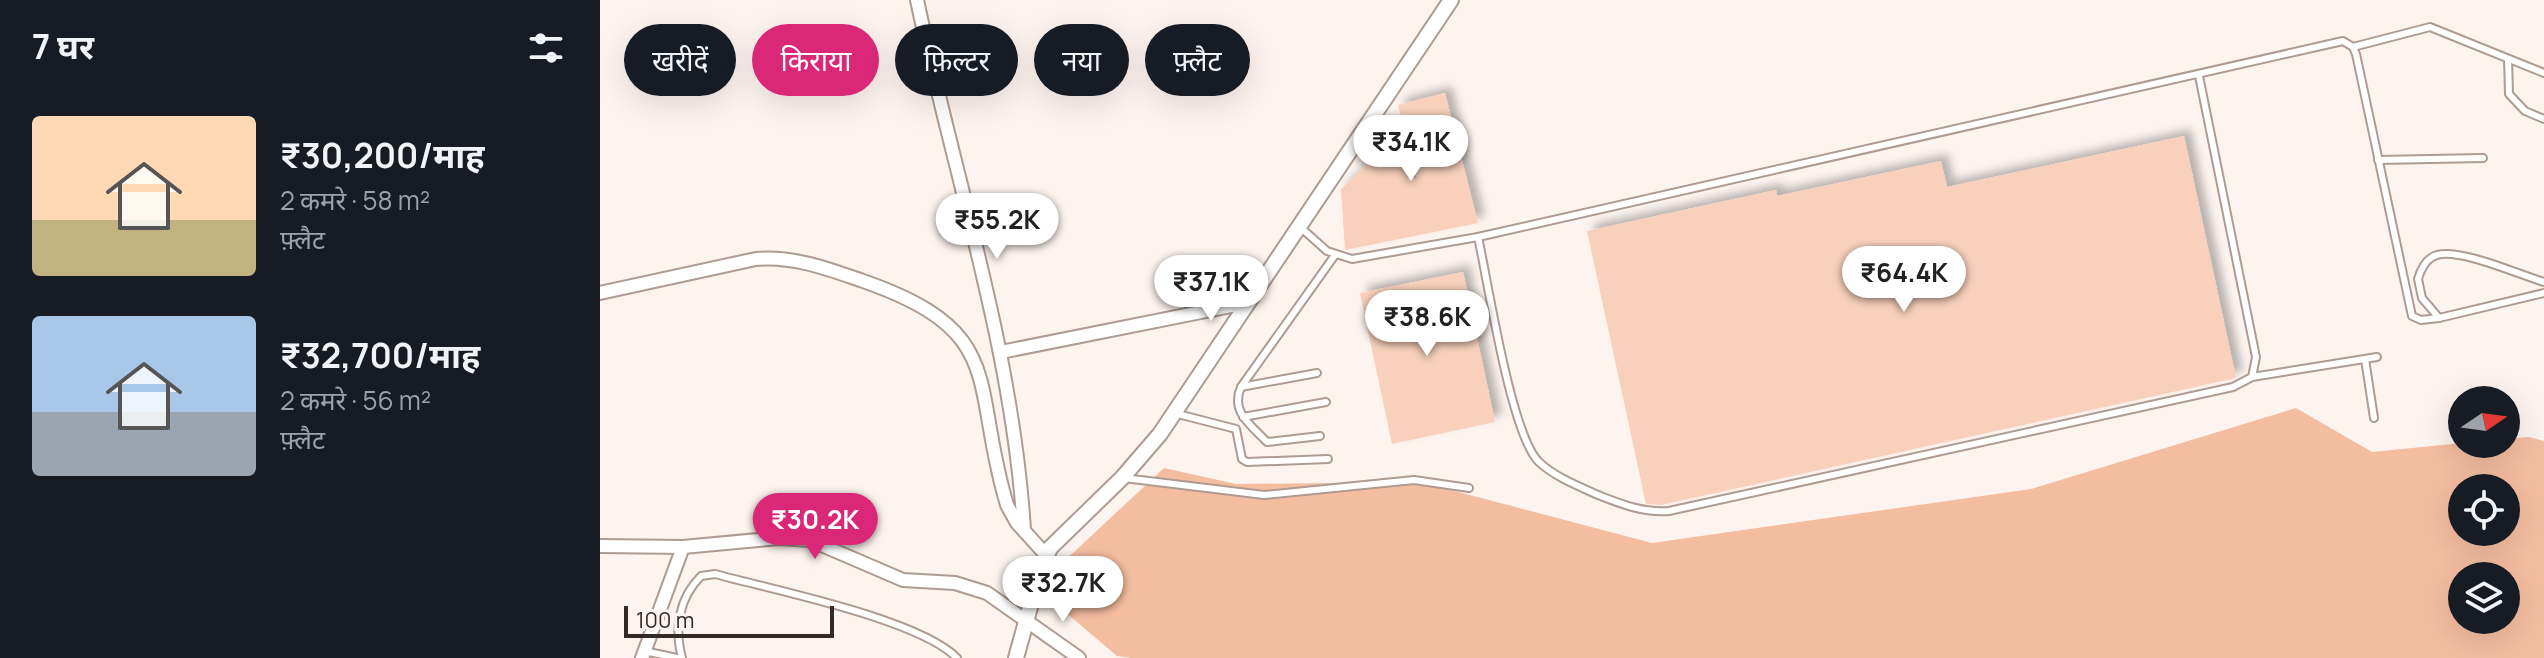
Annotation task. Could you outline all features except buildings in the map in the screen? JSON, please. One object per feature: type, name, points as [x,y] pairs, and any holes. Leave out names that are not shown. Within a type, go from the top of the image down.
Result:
[{"type":"street","points":[[917,0],[1001,352],[1020,471],[1024,530]]},
{"type":"street","points":[[1016,658],[1046,555],[1059,537],[1122,478],[1174,413],[1451,0]]},
{"type":"street","points":[[600,293],[756,259],[781,258],[825,268],[921,305],[960,334],[974,360],[1002,489],[1012,516],[1046,555]]},
{"type":"street","points":[[1001,352],[1246,303]]},
{"type":"street","points":[[600,546],[683,547],[779,538],[810,540],[903,580],[955,583],[987,593],[1079,658]]},
{"type":"street","points":[[643,654],[683,547]]},
{"type":"lane","points":[[1299,226],[1335,255],[1362,258],[1478,237],[2199,76],[2336,42],[2353,47],[2430,27],[2544,73]]},
{"type":"lane","points":[[2353,47],[2408,311],[2421,320],[2439,318],[2544,293]]},
{"type":"lane","points":[[2508,59],[2509,94],[2525,111],[2544,119]]},
{"type":"lane","points":[[2199,76],[2256,357],[2252,377]]},
{"type":"lane","points":[[2378,160],[2483,158]]},
{"type":"lane","points":[[1478,237],[1515,410],[1528,447],[1538,461],[1559,477],[1642,511],[1684,508],[2233,387],[2252,377],[2377,357]]},
{"type":"lane","points":[[1320,436],[1267,442],[1243,417],[1236,402],[1241,387],[1335,255]]},
{"type":"lane","points":[[2439,318],[2422,298],[2418,279],[2427,262],[2437,255],[2463,256],[2544,282]]},
{"type":"lane","points":[[2365,359],[2374,418]]},
{"type":"lane","points":[[1241,387],[1317,373]]},
{"type":"lane","points":[[1243,417],[1326,402]]},
{"type":"lane","points":[[1174,413],[1236,429],[1241,441],[1241,453],[1247,462],[1328,459]]},
{"type":"lane","points":[[1122,478],[1264,495],[1414,480],[1469,488]]},
{"type":"lane","points":[[643,654],[680,658],[678,628],[688,592],[701,576],[715,574],[900,626],[939,643],[957,658]]},
{"type":"shaded area","points":[[2296,408],[2372,452],[2448,444],[2448,458],[2520,458],[2520,438],[2529,437],[2544,441],[2544,658],[1131,658],[1117,656],[1051,600],[1059,566],[1164,468],[1236,484],[1420,482],[1652,543],[2031,489]]}]
